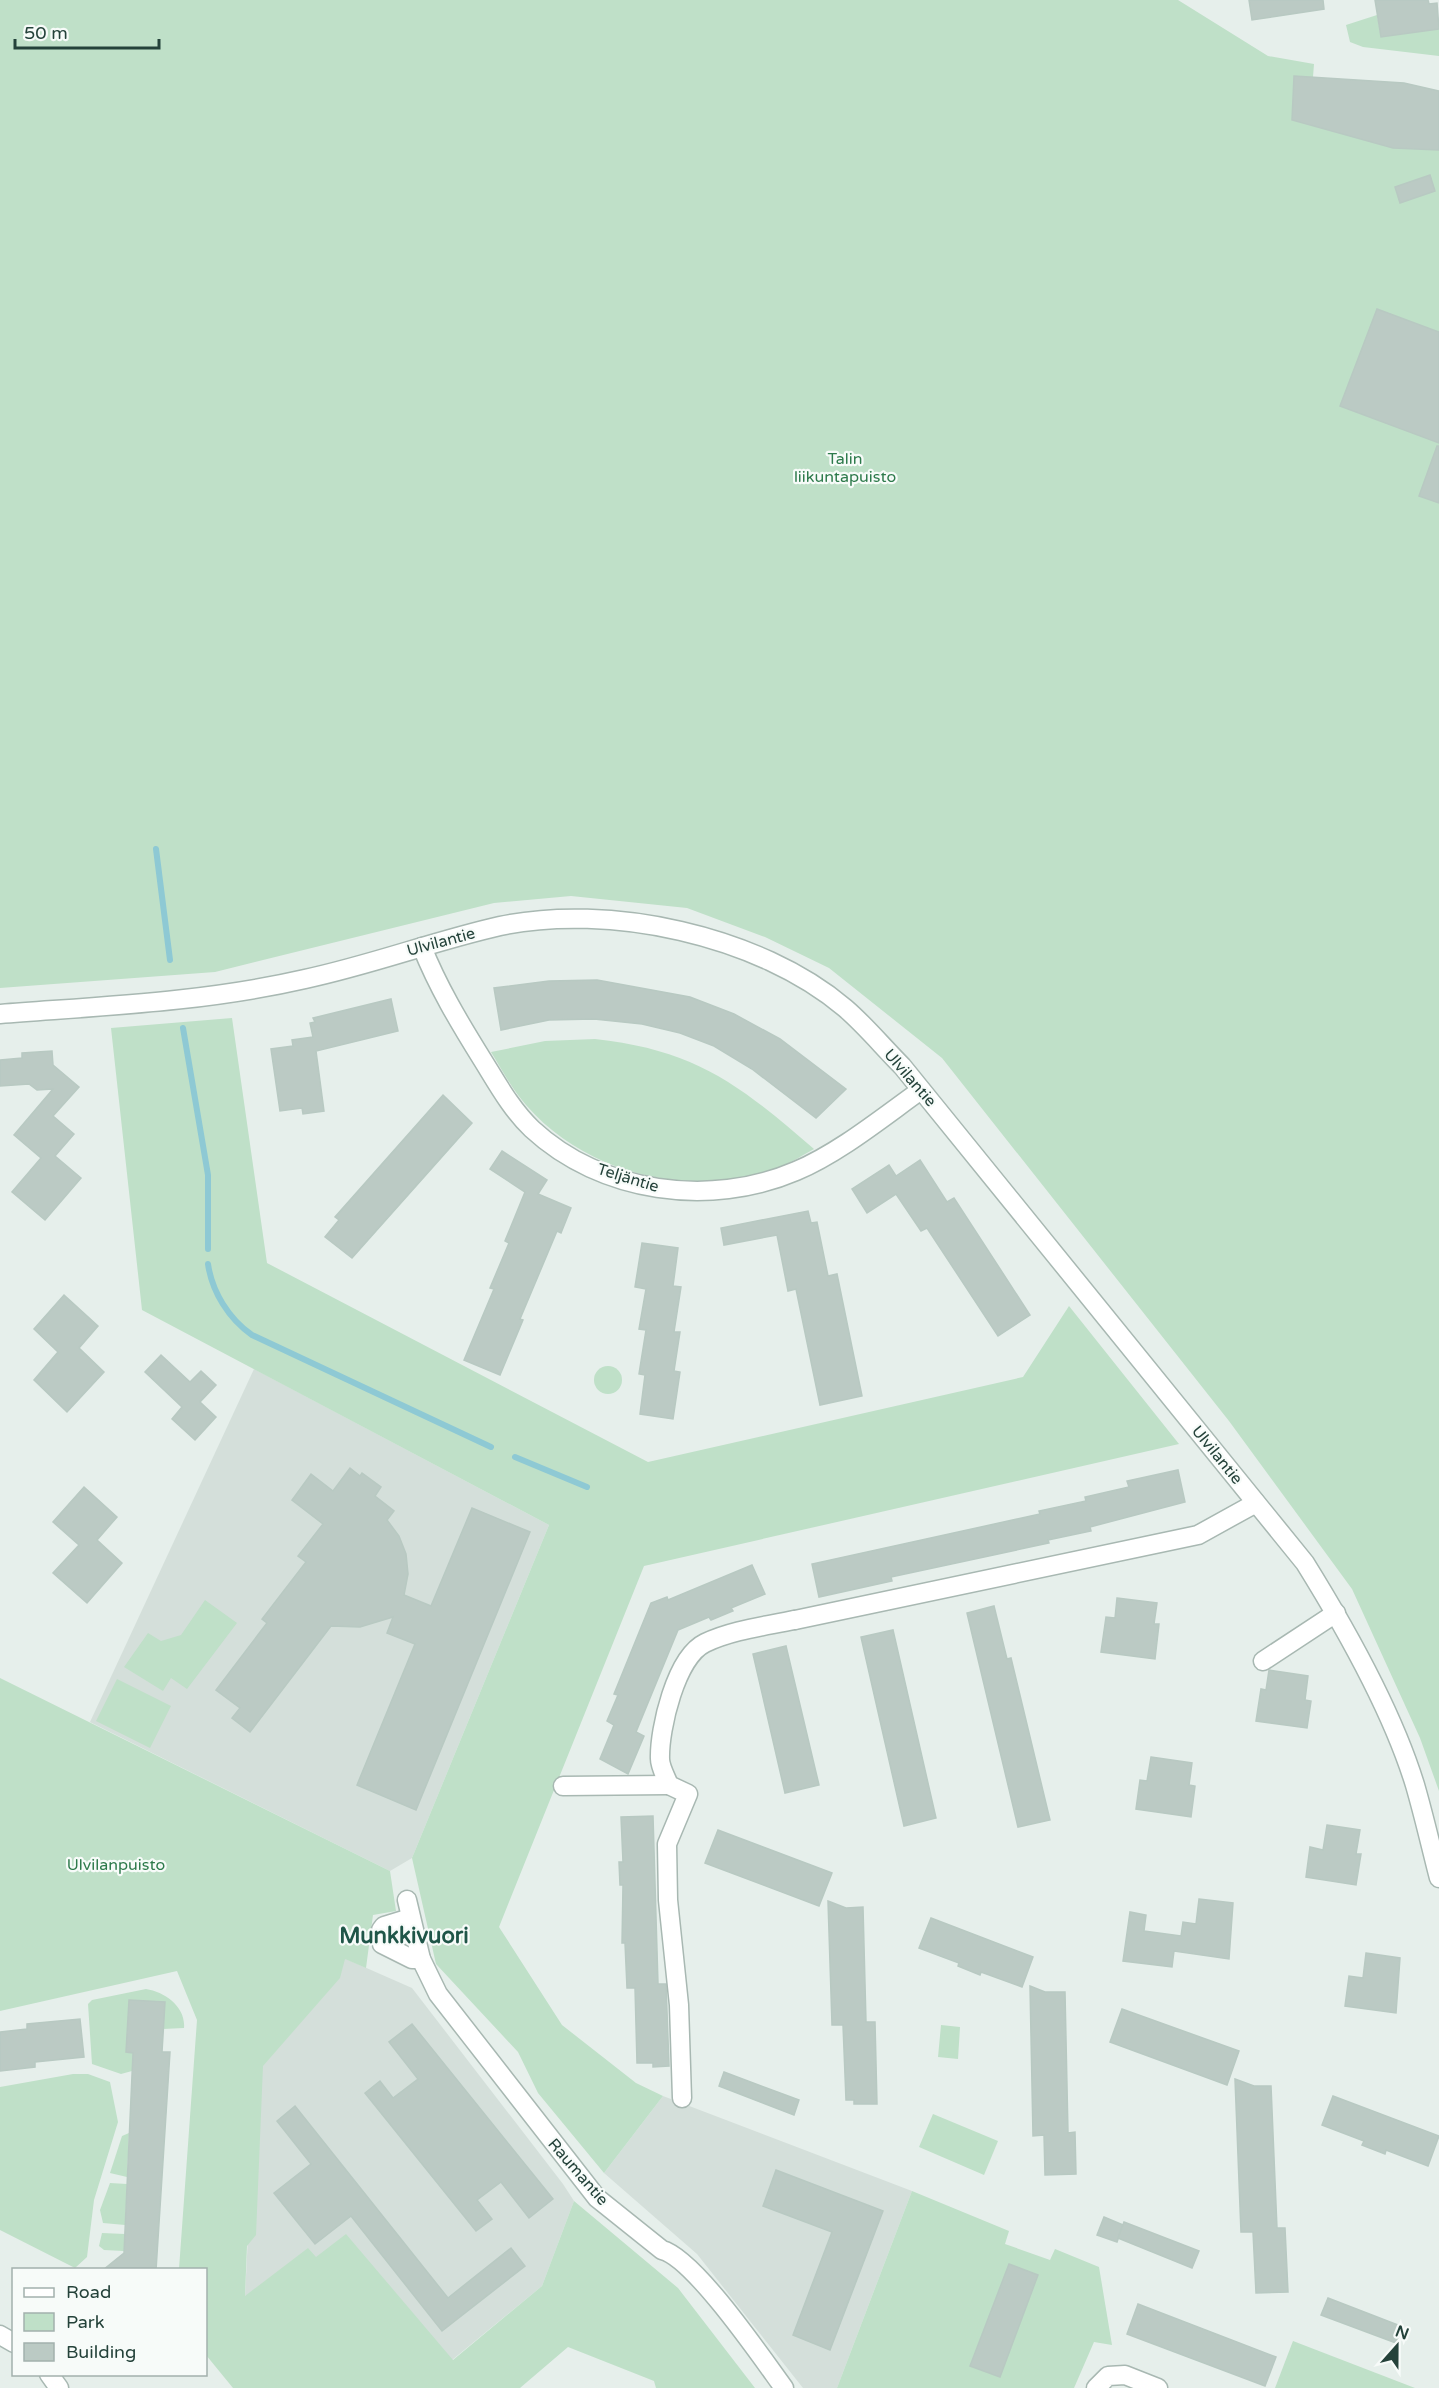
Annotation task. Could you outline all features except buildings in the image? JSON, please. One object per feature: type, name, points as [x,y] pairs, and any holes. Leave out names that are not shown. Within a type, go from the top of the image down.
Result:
[{"type":"street","name":"Ulvilantie","points":[[0,1014],[200,997],[267,987],[308,979],[500,926],[574,918],[632,922],[709,939],[757,957],[818,988],[845,1008],[921,1090],[1305,1563],[1336,1613],[1401,1746],[1414,1784],[1439,1878]]},
{"type":"street","name":"Teljäntie","points":[[422,947],[437,984],[454,1014],[520,1116],[548,1142],[574,1158],[606,1174],[634,1183],[694,1192],[723,1191],[765,1182],[799,1170],[921,1090]]},
{"type":"street","points":[[669,1785],[660,1761],[663,1722],[675,1685],[694,1650],[705,1642],[752,1629],[1198,1534],[1256,1503]]},
{"type":"street","points":[[1263,1662],[1336,1613]]},
{"type":"street","points":[[563,1786],[669,1785],[688,1794],[667,1844],[668,1900],[679,2005],[682,2098]]},
{"type":"street","name":"Raumantie","points":[[421,1959],[412,1959],[382,1944],[381,1930],[408,1909],[421,1959],[438,1994],[597,2198],[662,2250],[672,2252],[703,2283],[784,2388]]},
{"type":"street","points":[[1096,2388],[1108,2376],[1125,2375],[1158,2388]]},
{"type":"shaded area","points":[[254,1369],[549,1525],[412,1858],[390,1871],[90,1722]]},
{"type":"shaded area","points":[[262,1954],[346,1959],[412,1988],[574,2201],[542,2286],[418,2388],[320,2388],[245,2297]]},
{"type":"shaded area","points":[[663,2096],[912,2191],[837,2388],[803,2388],[697,2254],[604,2173]]},
{"type":"green space","name":"Talin liikuntapuisto","points":[[0,0],[1178,0],[1268,56],[1314,64],[1313,77],[1294,77],[1292,120],[1393,148],[1439,150],[1439,1791],[1420,1738],[1352,1589],[1229,1421],[942,1058],[829,968],[765,937],[687,908],[571,896],[494,903],[215,972],[0,988]]},
{"type":"green space","points":[[1377,15],[1381,37],[1439,29],[1439,56],[1363,47],[1350,42],[1346,25]]},
{"type":"green space","points":[[232,1018],[267,1263],[648,1462],[1023,1377],[1069,1306],[1179,1444],[644,1566],[499,1927],[562,2025],[636,2083],[663,2096],[604,2173],[538,2093],[518,2052],[436,1964],[412,1858],[549,1525],[142,1310],[111,1028]]},
{"type":"green space","points":[[595,1039],[630,1044],[661,1052],[715,1074],[763,1106],[814,1149],[769,1171],[737,1178],[704,1181],[671,1179],[638,1173],[607,1163],[577,1148],[550,1128],[526,1105],[491,1052],[545,1041]]},
{"type":"green space","points":[[608,1366],[618,1370],[622,1380],[618,1390],[608,1394],[598,1390],[594,1380],[598,1370]]},
{"type":"green space","points":[[205,1600],[237,1623],[187,1689],[171,1678],[163,1691],[124,1667],[148,1633],[161,1641],[181,1635]]},
{"type":"green space","name":"Ulvilanpuisto","points":[[0,1678],[390,1871],[396,1911],[373,1915],[366,1968],[345,1959],[340,1978],[263,2066],[256,2235],[247,2246],[245,2296],[308,2248],[316,2257],[346,2234],[453,2360],[542,2286],[574,2201],[678,2288],[755,2388],[656,2388],[654,2381],[568,2347],[520,2388],[233,2388],[207,2356],[207,2268],[179,2268],[197,2020],[177,1971],[0,2011]]},
{"type":"green space","points":[[117,1679],[171,1706],[150,1748],[96,1721]]},
{"type":"green space","points":[[146,1989],[160,1993],[178,2007],[184,2020],[184,2028],[163,2029],[164,2002],[129,2001],[126,2052],[133,2053],[132,2071],[121,2074],[92,2064],[88,2004],[92,2000]]},
{"type":"green space","points":[[941,2025],[960,2027],[958,2059],[938,2057]]},
{"type":"green space","points":[[73,2074],[88,2074],[110,2082],[118,2122],[94,2200],[87,2257],[75,2268],[0,2230],[0,2087]]},
{"type":"green space","points":[[933,2114],[998,2141],[984,2175],[919,2147]]},
{"type":"green space","points":[[129,2133],[127,2177],[110,2173],[122,2136]]},
{"type":"green space","points":[[110,2183],[127,2184],[125,2225],[103,2223],[100,2210]]},
{"type":"green space","points":[[912,2191],[1009,2231],[1005,2244],[1050,2260],[1055,2249],[1099,2267],[1112,2345],[1094,2342],[1074,2388],[837,2388]]},
{"type":"green space","points":[[102,2233],[125,2234],[124,2251],[104,2250],[99,2246]]},
{"type":"green space","points":[[1293,2341],[1415,2388],[1275,2388]]},
{"type":"waterway","points":[[156,849],[170,960]]},
{"type":"waterway","points":[[183,1028],[208,1175],[208,1249]]},
{"type":"waterway","points":[[208,1264],[213,1285],[223,1304],[236,1321],[252,1335],[491,1447]]},
{"type":"waterway","points":[[515,1457],[587,1487]]},
{"type":"district","name":"Munkkivuori","points":[[404,1936]]}]
